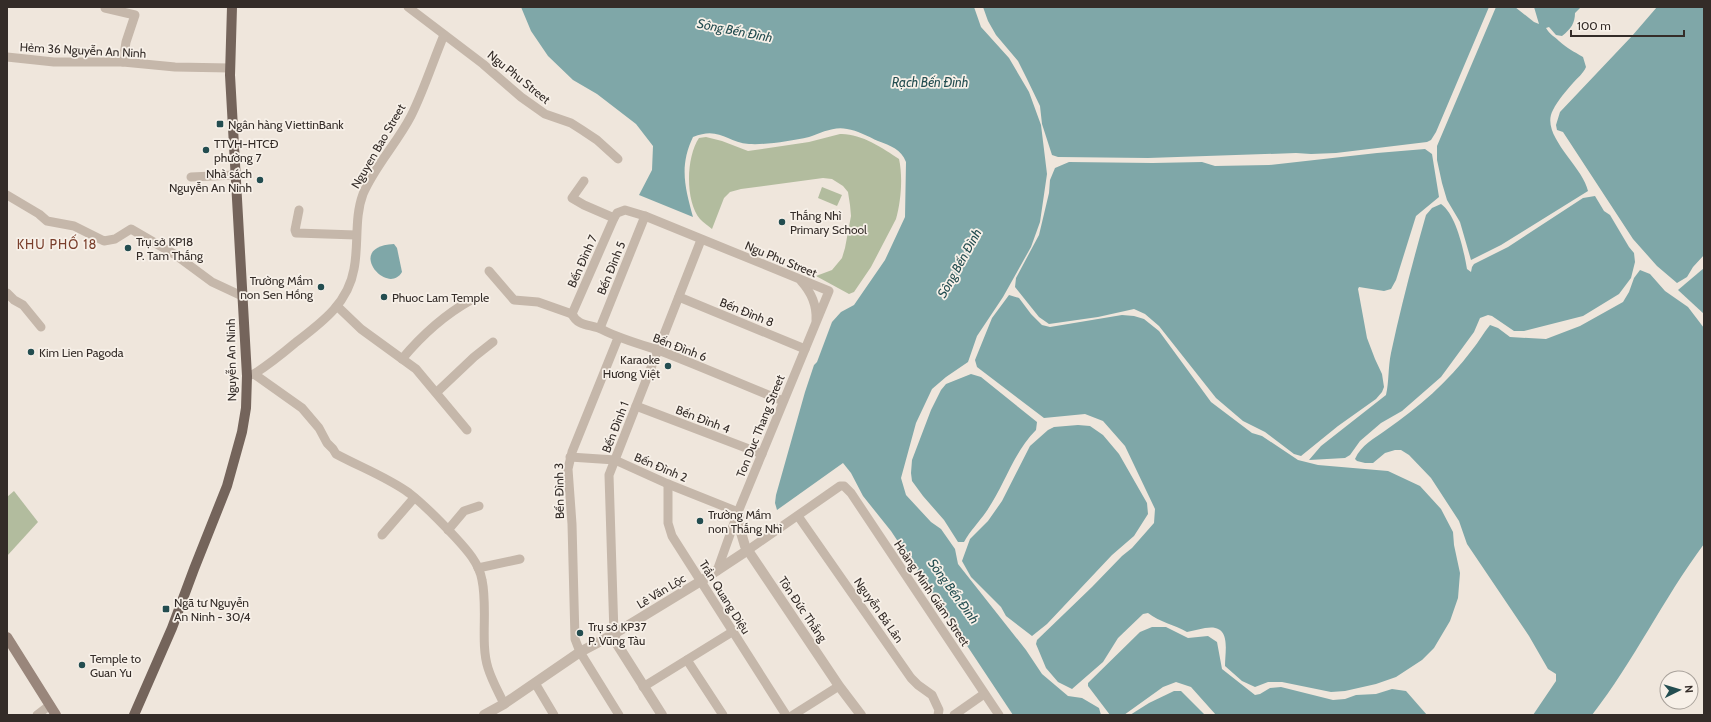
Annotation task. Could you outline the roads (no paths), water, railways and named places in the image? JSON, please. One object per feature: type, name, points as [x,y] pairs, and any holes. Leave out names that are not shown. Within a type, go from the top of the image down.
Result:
[{"type":"main road","name":"Nguyễn An Ninh","points":[[134,715],[172,628],[227,486],[242,432],[251,375],[242,296],[230,68],[232,7]]},
{"type":"main road","points":[[7,637],[56,715]]},
{"type":"street","name":"Ngu Phu Street","points":[[408,7],[483,64],[521,97],[546,114],[571,123],[582,130],[597,140],[618,159]]},
{"type":"street","points":[[105,8],[136,11],[126,42],[123,62]]},
{"type":"street","name":"Nguyen Bao Street","points":[[251,375],[267,366],[322,322],[343,299],[355,269],[357,222],[363,194],[375,172],[396,142],[411,116],[444,34]]},
{"type":"street","name":"Hẻm 36 Nguyễn An Ninh","points":[[7,58],[54,62],[123,62],[175,67],[230,68]]},
{"type":"street","points":[[191,177],[236,175]]},
{"type":"street","points":[[584,181],[572,198],[614,218]]},
{"type":"street","points":[[7,195],[48,221],[74,226],[104,241],[115,239],[131,229],[174,254],[212,282],[242,296]]},
{"type":"street","points":[[299,210],[295,230],[296,233],[356,235]]},
{"type":"street","name":"Ngu Phu Street","points":[[614,218],[617,213],[625,210],[645,216],[829,291]]},
{"type":"street","name":"Bến Đình 5","points":[[600,328],[645,216]]},
{"type":"street","name":"Bến Đình 7","points":[[572,314],[614,218]]},
{"type":"street","name":"Bến Đình 1","points":[[614,634],[609,475],[701,240]]},
{"type":"street","name":"Bến Đình 6","points":[[489,271],[514,300],[538,302],[572,314],[576,321],[600,328],[618,338],[657,350],[783,401]]},
{"type":"street","points":[[799,279],[814,300],[816,323]]},
{"type":"street","name":"Ton Duc Thang Street","points":[[717,571],[738,512],[829,291]]},
{"type":"street","points":[[7,293],[14,300],[23,305],[41,327]]},
{"type":"street","name":"Bến Đình 8","points":[[679,297],[805,349]]},
{"type":"street","points":[[402,359],[424,334],[438,322],[471,300]]},
{"type":"street","points":[[337,306],[362,329],[416,369],[437,392],[467,430]]},
{"type":"street","name":"Bến Đình 3","points":[[618,338],[570,457],[568,469],[572,524],[575,639],[580,652],[619,715]]},
{"type":"street","points":[[437,392],[474,356],[493,342]]},
{"type":"street","points":[[251,375],[302,408],[319,428],[327,443],[336,454],[384,479],[414,498],[448,530],[470,555],[478,568],[482,581],[485,644],[488,668],[504,704]]},
{"type":"street","name":"Bến Đình 4","points":[[636,406],[762,454]]},
{"type":"street","name":"Bến Đình 2","points":[[570,457],[615,460],[668,484],[738,512]]},
{"type":"street","name":"Trần Quang Diệu","points":[[668,484],[669,528],[672,536],[786,715]]},
{"type":"street","name":"Hoàng Minh Giám Street","points":[[798,516],[840,486],[844,486],[851,493],[999,715]]},
{"type":"street","points":[[382,535],[414,498]]},
{"type":"street","points":[[448,530],[464,511],[479,506]]},
{"type":"street","name":"Tôn Đức Thắng","points":[[738,512],[740,529],[748,550],[839,686],[861,715]]},
{"type":"street","points":[[748,550],[798,516]]},
{"type":"street","name":"Nguyễn Bá Lân","points":[[798,516],[912,678],[918,685],[932,695],[939,710],[938,715]]},
{"type":"street","name":"Lê Văn Lộc","points":[[484,715],[504,704],[580,652],[614,634],[717,571],[748,550]]},
{"type":"street","points":[[478,568],[520,559]]},
{"type":"street","points":[[643,687],[732,632]]},
{"type":"street","points":[[614,634],[617,644],[662,715]]},
{"type":"street","points":[[687,660],[723,715]]},
{"type":"street","points":[[535,683],[554,715]]},
{"type":"street","points":[[793,715],[839,686]]},
{"type":"street","points":[[954,715],[984,694]]},
{"type":"street","points":[[37,715],[50,705]]},
{"type":"water","name":"Rạch Bến Đình","points":[[521,7],[974,7],[981,27],[1009,58],[1029,92],[1041,125],[1047,174],[1040,222],[1031,247],[1003,297],[977,336],[968,362],[946,377],[932,389],[916,423],[901,478],[906,495],[931,522],[941,529],[955,549],[958,564],[1026,650],[1042,674],[1068,696],[1082,698],[1099,708],[1101,715],[1013,715],[891,531],[863,496],[851,473],[843,463],[777,510],[775,503],[776,495],[805,392],[814,365],[817,362],[832,322],[841,312],[854,305],[885,260],[905,217],[906,162],[901,154],[891,146],[863,134],[842,128],[828,130],[809,137],[763,144],[741,143],[716,134],[702,134],[693,137],[686,158],[685,167],[686,187],[693,217],[639,195],[652,170],[653,146],[636,124],[597,94],[573,80],[548,56],[531,31]]},
{"type":"water","points":[[983,7],[1489,7],[1436,132],[1431,140],[1427,142],[1336,153],[1148,158],[1058,157],[1052,155],[1042,124],[1040,106],[1018,61],[996,35],[988,21]]},
{"type":"water","points":[[1496,7],[1515,7],[1534,22],[1539,24],[1534,7],[1581,7],[1575,13],[1572,26],[1562,36],[1556,35],[1549,27],[1546,28],[1562,44],[1583,57],[1586,67],[1582,74],[1557,103],[1550,120],[1552,130],[1557,140],[1578,171],[1588,191],[1501,245],[1471,260],[1460,222],[1447,200],[1437,160],[1437,146]]},
{"type":"water","points":[[1657,7],[1704,7],[1704,255],[1693,267],[1687,277],[1677,283],[1657,266],[1633,239],[1563,132],[1557,130],[1556,125],[1560,112],[1632,36]]},
{"type":"water","points":[[1425,149],[1432,154],[1439,197],[1416,216],[1396,280],[1391,289],[1384,291],[1359,287],[1358,289],[1367,338],[1382,374],[1384,387],[1382,392],[1376,399],[1338,426],[1301,456],[1294,454],[1265,432],[1243,421],[1216,398],[1159,326],[1145,314],[1134,309],[1098,317],[1049,324],[1039,317],[1015,287],[1016,278],[1039,235],[1049,193],[1050,180],[1055,168],[1069,162],[1202,162],[1215,166],[1269,165]]},
{"type":"water","points":[[1595,196],[1604,211],[1610,215],[1634,253],[1635,262],[1631,278],[1619,294],[1583,316],[1524,331],[1514,331],[1492,316],[1488,315],[1480,318],[1474,332],[1441,377],[1402,411],[1381,423],[1360,441],[1350,455],[1345,458],[1309,460],[1321,446],[1386,395],[1389,364],[1403,301],[1426,215],[1432,208],[1441,204],[1451,216],[1464,253],[1467,269],[1471,272],[1474,264],[1508,247],[1583,198]]},
{"type":"water","points":[[394,244],[397,248],[402,272],[395,278],[387,278],[380,275],[374,268],[371,260],[372,253],[379,247]]},
{"type":"water","points":[[1704,268],[1704,314],[1678,290]]},
{"type":"water","points":[[1640,270],[1650,274],[1665,291],[1688,307],[1704,328],[1704,544],[1675,586],[1621,673],[1592,715],[1533,715],[1556,681],[1556,674],[1548,669],[1529,636],[1467,544],[1459,521],[1431,478],[1409,455],[1401,450],[1385,453],[1373,463],[1365,463],[1355,459],[1369,442],[1410,412],[1443,383],[1463,362],[1490,325],[1498,328],[1510,337],[1546,339],[1580,326],[1623,302],[1629,292],[1634,278]]},
{"type":"water","points":[[1009,295],[1019,298],[1031,314],[1042,325],[1050,327],[1122,315],[1144,319],[1159,331],[1211,402],[1252,433],[1262,436],[1298,460],[1318,465],[1388,471],[1420,486],[1441,509],[1453,532],[1454,545],[1460,573],[1458,598],[1450,621],[1434,648],[1422,660],[1396,677],[1376,684],[1345,691],[1331,692],[1282,682],[1268,682],[1255,687],[1242,681],[1225,666],[1226,646],[1225,639],[1220,630],[1205,628],[1187,632],[1157,619],[1148,613],[1143,614],[1118,638],[1103,662],[1072,689],[1058,682],[1046,668],[1036,644],[1037,640],[1122,556],[1132,548],[1154,523],[1155,509],[1125,446],[1103,421],[1085,414],[1044,418],[977,367],[975,360],[992,318]]},
{"type":"water","points":[[971,374],[981,377],[1037,422],[1036,430],[1028,439],[1015,459],[993,502],[964,542],[958,542],[944,520],[912,481],[912,460],[931,410],[941,390],[946,384]]},
{"type":"water","points":[[1078,425],[1090,426],[1103,435],[1119,454],[1147,503],[1148,514],[1134,536],[1112,555],[1047,624],[1032,636],[1006,616],[1001,607],[971,577],[962,561],[970,539],[988,521],[1002,501],[1030,446],[1048,430],[1054,427]]},
{"type":"water","points":[[1152,627],[1166,627],[1188,638],[1208,636],[1217,642],[1222,669],[1255,695],[1260,694],[1270,688],[1281,687],[1333,700],[1345,699],[1356,695],[1376,694],[1392,689],[1406,691],[1427,715],[1216,715],[1191,687],[1176,682],[1163,687],[1124,715],[1110,715],[1088,686],[1088,683],[1140,632]]},
{"type":"water","points":[[1174,691],[1181,691],[1205,715],[1130,715],[1149,703]]},
{"type":"place","name":"Ngân hàng ViettinBank","points":[[220,124]]},
{"type":"place","name":"TTVH-HTCĐ phường 7","points":[[206,150]]},
{"type":"place","name":"Nhà sách Nguyễn An Ninh","points":[[260,180]]},
{"type":"place","name":"Thắng Nhì Primary School","points":[[782,222]]},
{"type":"place","name":"Trụ sở KP18 P. Tam Thắng","points":[[128,248]]},
{"type":"place","name":"Trường Mầm non Sen Hồng","points":[[321,287]]},
{"type":"place","name":"Phuoc Lam Temple","points":[[384,297]]},
{"type":"place","name":"Kim Lien Pagoda","points":[[31,352]]},
{"type":"place","name":"Karaoke Hương Việt","points":[[668,366]]},
{"type":"place","name":"Trường Mầm non Thắng Nhì","points":[[700,521]]},
{"type":"place","name":"Ngã tư Nguyễn An Ninh - 30/4","points":[[166,609]]},
{"type":"place","name":"Trụ sở KP37 P. Vũng Tàu","points":[[580,633]]},
{"type":"place","name":"Temple to Guan Yu","points":[[82,665]]},
{"type":"district","name":"KHU PHỐ 18","points":[[57,244]]},
{"type":"water label","name":"Sông Bến Đình","points":[[735,30]]},
{"type":"water label","name":"Sông Bến Đình","points":[[959,263]]},
{"type":"water label","name":"Sông Bến Đình","points":[[954,591]]}]
